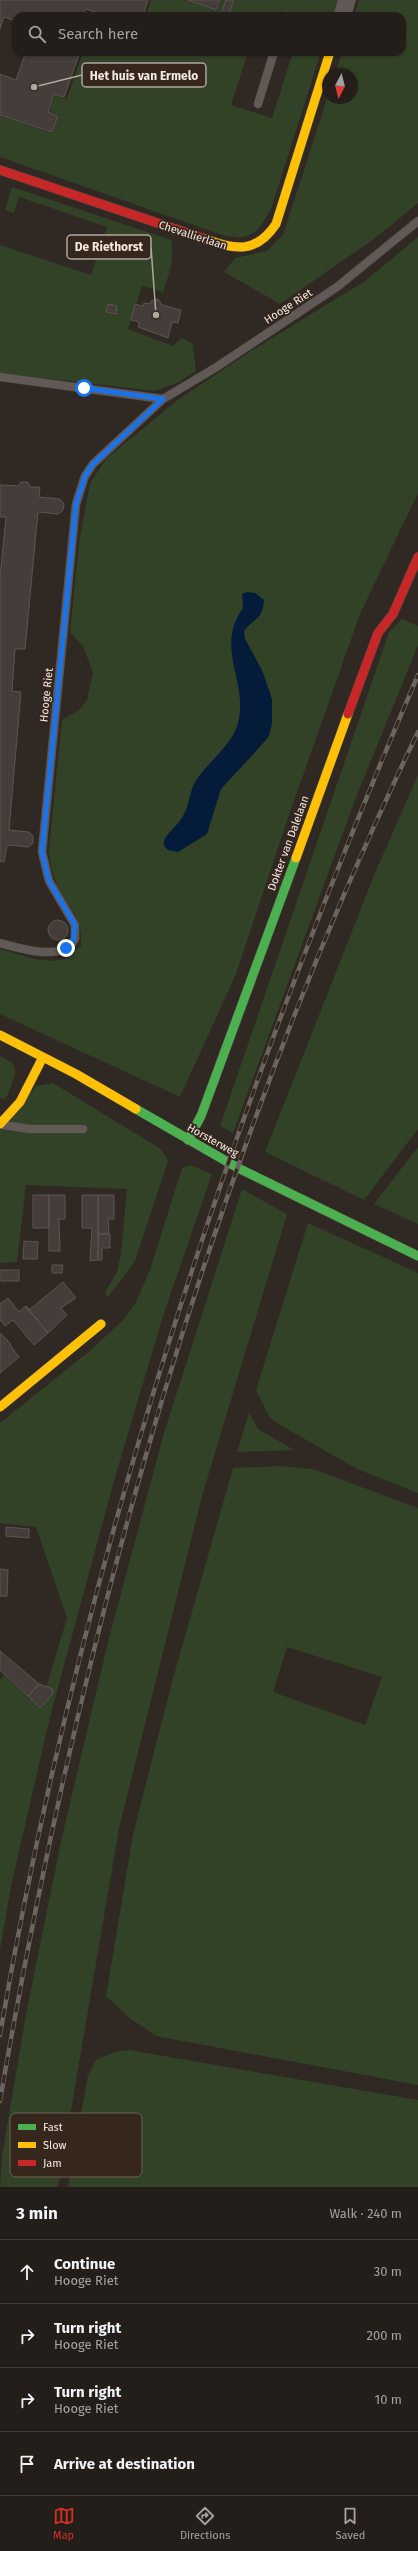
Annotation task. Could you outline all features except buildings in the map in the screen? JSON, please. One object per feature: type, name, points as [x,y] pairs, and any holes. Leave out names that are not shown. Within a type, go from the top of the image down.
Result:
[{"type":"street","points":[[343,12],[347,0]]},
{"type":"street","name":"Chevallierlaan","points":[[0,170],[227,247],[250,248],[269,236],[276,224],[329,56]]},
{"type":"street","name":"Dokter van Dalelaan","points":[[188,1140],[201,1116],[378,633],[393,614],[418,557]]},
{"type":"street","name":"Horsterweg","points":[[0,1036],[43,1057],[188,1140],[308,1203],[418,1256]]},
{"type":"street","points":[[0,1124],[8,1118],[18,1104],[43,1057]]},
{"type":"street","points":[[0,1407],[102,1324]]},
{"type":"lane","points":[[258,104],[273,56]]},
{"type":"lane","name":"Hooge Riet","points":[[0,943],[28,951],[52,952],[66,948],[75,938],[75,925],[49,881],[42,852],[76,504],[85,476],[93,464],[163,399],[215,368],[337,287],[418,221]]},
{"type":"lane","points":[[0,377],[163,399]]},
{"type":"lane","points":[[0,1124],[30,1129],[83,1129]]},
{"type":"green space","points":[[151,0],[184,0],[217,11],[221,0],[338,0],[334,12],[147,12]]},
{"type":"green space","points":[[359,0],[418,0],[418,203],[374,239],[280,304],[224,272],[235,258],[267,251],[283,235],[325,104],[358,104],[358,68],[337,68],[341,56],[406,56],[406,12],[355,12]]},
{"type":"green space","points":[[82,56],[247,56],[231,105],[272,118],[292,56],[320,56],[272,206],[260,227],[255,232],[243,237],[225,236],[0,157],[0,116],[52,133],[59,115],[49,111],[55,95],[67,99]]},
{"type":"green space","points":[[12,187],[171,240],[172,260],[163,292],[142,286],[128,329],[173,346],[182,338],[193,344],[196,371],[177,383],[155,391],[0,373],[0,245],[91,275],[107,227],[19,197],[14,213],[5,210]]},
{"type":"green space","points":[[418,237],[418,493],[360,614],[289,815],[236,974],[180,1097],[0,1014],[0,949],[50,961],[66,958],[81,946],[78,920],[56,882],[49,848],[62,720],[79,710],[87,700],[93,673],[83,646],[70,632],[79,543],[90,483],[107,458],[179,399],[251,351],[365,281]]},
{"type":"green space","points":[[402,619],[418,626],[418,645],[355,800],[233,1133],[220,1126],[389,632]]},
{"type":"green space","points":[[418,775],[418,1129],[364,1200],[265,1152],[375,873]]},
{"type":"green space","points":[[0,1056],[12,1062],[16,1072],[6,1099],[0,1098]]},
{"type":"green space","points":[[53,1083],[161,1149],[168,1161],[135,1261],[108,1297],[105,1292],[117,1272],[121,1254],[127,1189],[26,1185],[17,1262],[0,1263],[0,1130],[36,1086]]},
{"type":"green space","points":[[418,1147],[418,1224],[374,1204]]},
{"type":"green space","points":[[190,1165],[212,1174],[164,1313],[116,1474],[50,1717],[11,1886],[0,1950],[0,1680],[4,1675],[40,1708],[67,1618],[36,1527],[0,1523],[0,1423],[92,1349],[124,1319],[135,1304],[150,1270],[182,1168]]},
{"type":"green space","points":[[242,1189],[287,1214],[202,1496],[119,1828],[71,2113],[10,2113],[10,2177],[60,2177],[58,2187],[0,2187],[2,2156],[26,2014],[62,1837],[109,1638],[164,1433]]},
{"type":"green space","points":[[308,1223],[418,1273],[418,1493],[357,1469],[280,1425],[270,1418],[256,1390]]},
{"type":"green space","points":[[249,1413],[258,1429],[294,1450],[237,1452]]},
{"type":"green space","points":[[281,1466],[313,1469],[418,1508],[418,2085],[156,2036],[131,2019],[106,1996],[133,1834],[173,1678],[233,1468]],"holes":[[[287,1647],[382,1677],[365,1725],[273,1692]]]},
{"type":"green space","points":[[129,2050],[418,2100],[418,2187],[68,2187],[70,2177],[142,2177],[142,2113],[81,2113],[88,2075],[96,2060],[114,2052]]},
{"type":"water","points":[[247,592],[255,593],[264,600],[259,616],[244,631],[245,639],[262,670],[272,699],[272,723],[269,736],[221,789],[207,834],[178,852],[168,850],[164,846],[164,840],[183,816],[194,783],[226,745],[238,723],[240,708],[239,693],[232,651],[232,637],[235,623],[243,608],[242,594]]},
{"type":"railway","points":[[0,2035],[33,1860],[73,1686],[118,1514],[169,1343],[225,1173],[285,1005],[350,839],[418,675]]},
{"type":"railway","points":[[0,2101],[33,1925],[70,1749],[113,1574],[161,1402],[216,1230],[276,1062],[344,895],[418,732]]},
{"type":"traffic: fast","points":[[188,1140],[201,1116],[296,858]]},
{"type":"traffic: fast","points":[[136,1109],[238,1168],[418,1256]]},
{"type":"traffic: slow","points":[[205,239],[226,246],[244,247],[261,241],[276,224],[329,56]]},
{"type":"traffic: slow","points":[[296,858],[348,714]]},
{"type":"traffic: slow","points":[[0,1035],[76,1074],[136,1109]]},
{"type":"traffic: slow","points":[[0,1124],[20,1102],[43,1057]]},
{"type":"traffic: slow","points":[[0,1407],[101,1324]]},
{"type":"traffic: jam","points":[[0,170],[205,239]]},
{"type":"traffic: jam","points":[[348,714],[378,633],[393,614],[418,557]]},
{"type":"place","name":"Het huis van Ermelo","points":[[34,87]]},
{"type":"place","name":"De Riethorst","points":[[156,315]]},
{"type":"route","points":[[66,948],[75,938],[75,925],[49,881],[42,852],[76,504],[85,476],[101,454],[163,399],[84,388]]}]
